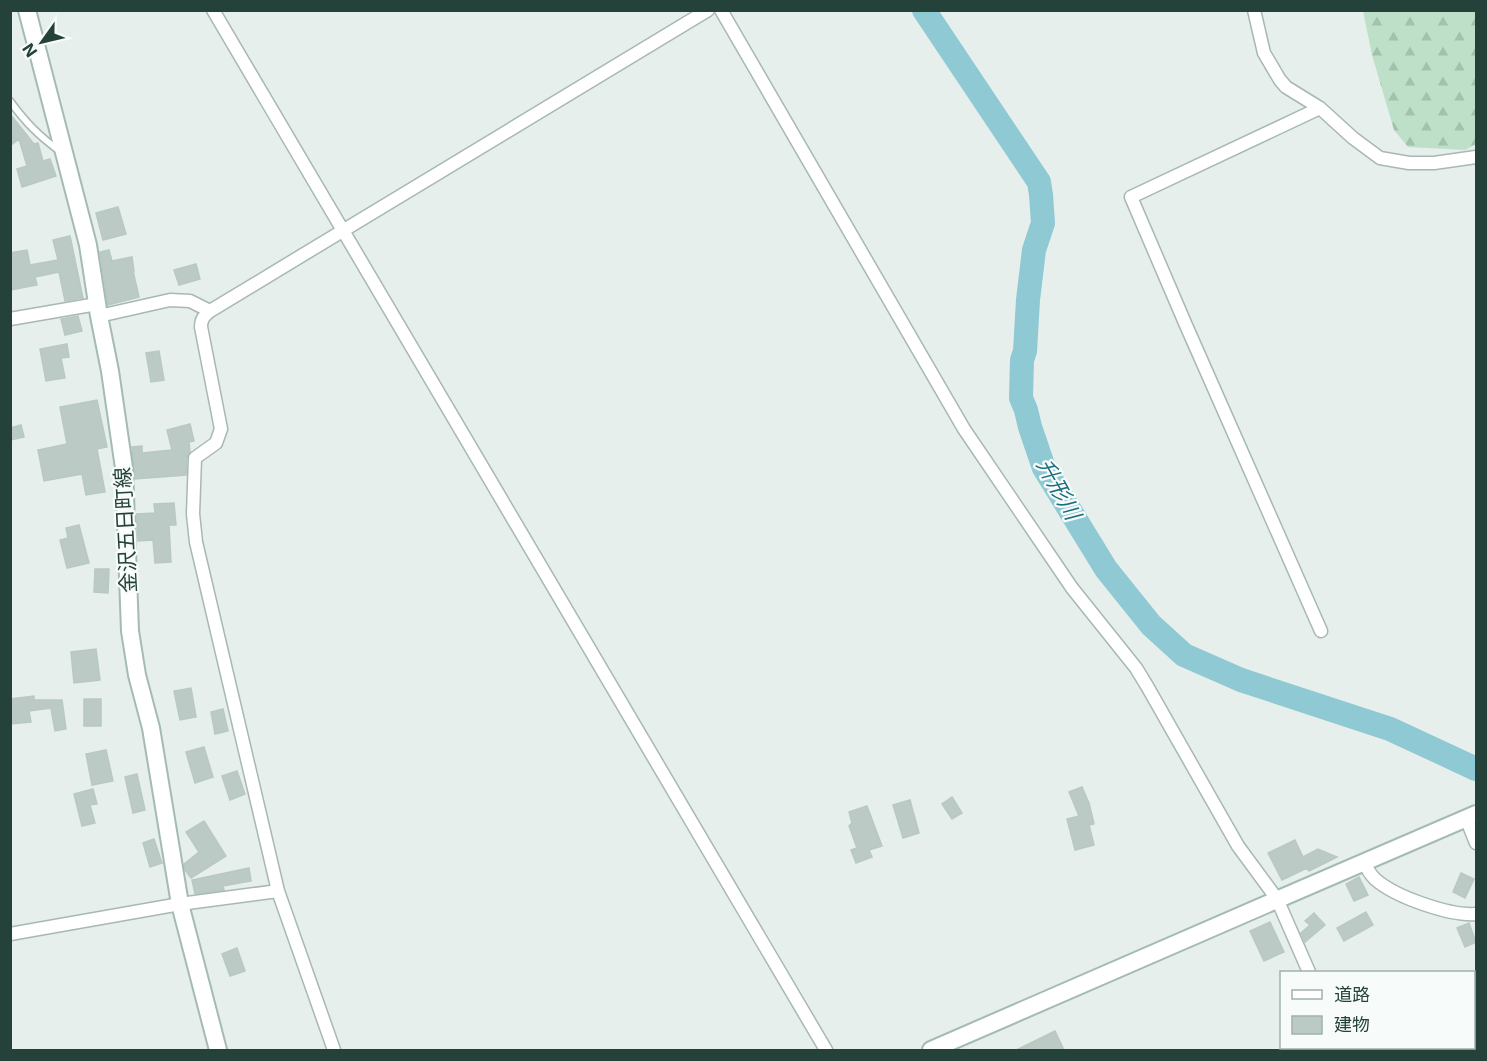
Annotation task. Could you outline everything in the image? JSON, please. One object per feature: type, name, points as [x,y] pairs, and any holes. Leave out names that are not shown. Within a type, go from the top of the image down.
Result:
[{"type":"main road","name":"金沢五日町線","points":[[27,10],[88,245],[124,468],[130,631],[137,675],[151,729],[180,904],[218,1050]]},
{"type":"main road","points":[[931,1050],[1471,816]]},
{"type":"street","points":[[213,10],[826,1050]]},
{"type":"street","points":[[334,1050],[278,891],[196,542],[193,513],[195,458],[216,443],[221,429],[201,320],[210,311],[708,10]]},
{"type":"street","points":[[721,10],[964,429],[1072,588],[1136,668],[1238,846],[1277,899],[1309,971]]},
{"type":"street","points":[[1254,10],[1264,53],[1280,80],[1286,87],[1320,108],[1353,138],[1380,158],[1409,163],[1434,163],[1476,157]]},
{"type":"street","points":[[1320,108],[1131,197],[1321,631]]},
{"type":"street","points":[[10,319],[170,300],[190,301],[210,311]]},
{"type":"street","points":[[1471,816],[1476,843]]},
{"type":"street","points":[[1365,863],[1373,877],[1406,897],[1453,912],[1476,914]]},
{"type":"street","points":[[10,934],[180,904],[278,891]]},
{"type":"lane","points":[[10,101],[23,119],[66,156]]},
{"type":"green space","points":[[1363,11],[1476,11],[1476,144],[1465,150],[1408,147],[1394,130],[1372,55]]},
{"type":"building","points":[[10,114],[34,144],[38,143],[43,161],[50,159],[56,176],[22,187],[17,169],[27,166],[19,139],[10,146]]},
{"type":"building","points":[[118,207],[126,234],[103,240],[96,213]]},
{"type":"building","points":[[70,236],[83,298],[65,301],[59,272],[35,277],[37,285],[10,290],[10,253],[27,250],[30,265],[58,260],[53,240]]},
{"type":"building","points":[[109,250],[112,261],[132,257],[139,297],[108,305],[100,252]]},
{"type":"building","points":[[196,264],[200,279],[179,285],[174,270]]},
{"type":"building","points":[[78,316],[82,331],[65,335],[61,319]]},
{"type":"building","points":[[67,344],[69,357],[61,358],[65,378],[46,381],[40,349]]},
{"type":"building","points":[[159,351],[164,380],[151,382],[146,353]]},
{"type":"building","points":[[97,400],[107,447],[97,449],[105,492],[86,495],[82,474],[44,481],[38,450],[67,444],[60,407]]},
{"type":"building","points":[[190,424],[194,441],[189,442],[190,452],[187,457],[186,475],[135,479],[132,447],[142,446],[142,453],[172,450],[167,430]]},
{"type":"building","points":[[21,425],[24,437],[10,440],[10,428]]},
{"type":"building","points":[[174,503],[176,525],[169,525],[171,562],[155,563],[153,540],[138,541],[136,514],[155,513],[154,504]]},
{"type":"building","points":[[79,525],[89,563],[67,568],[60,540],[68,538],[66,528]]},
{"type":"building","points":[[95,569],[109,569],[108,593],[94,592]]},
{"type":"building","points":[[96,649],[100,680],[74,683],[71,652]]},
{"type":"building","points":[[191,688],[196,717],[180,720],[174,691]]},
{"type":"building","points":[[34,696],[34,700],[62,700],[66,729],[55,731],[51,708],[29,711],[31,722],[10,724],[10,699]]},
{"type":"building","points":[[84,699],[101,699],[101,726],[84,726]]},
{"type":"building","points":[[223,709],[228,731],[215,734],[211,712]]},
{"type":"building","points":[[204,747],[213,777],[195,783],[186,752]]},
{"type":"building","points":[[106,750],[113,781],[92,785],[86,754]]},
{"type":"building","points":[[237,771],[245,794],[230,800],[222,776]]},
{"type":"building","points":[[137,774],[145,810],[133,813],[125,777]]},
{"type":"building","points":[[1082,787],[1094,824],[1089,825],[1094,845],[1075,850],[1067,819],[1079,816],[1069,792]]},
{"type":"building","points":[[93,789],[97,804],[90,805],[95,823],[82,826],[74,794]]},
{"type":"building","points":[[952,797],[962,813],[952,819],[942,804]]},
{"type":"building","points":[[910,800],[919,833],[903,838],[893,805]]},
{"type":"building","points":[[867,806],[882,846],[869,850],[872,857],[856,863],[851,850],[857,848],[849,826],[852,823],[849,812]]},
{"type":"building","points":[[204,821],[226,856],[191,878],[184,864],[199,852],[186,832]]},
{"type":"building","points":[[154,839],[162,863],[150,867],[143,843]]},
{"type":"building","points":[[1295,840],[1303,857],[1318,849],[1337,857],[1309,871],[1307,868],[1282,880],[1268,853]]},
{"type":"building","points":[[249,868],[251,881],[223,886],[224,890],[195,894],[192,880]]},
{"type":"building","points":[[1461,873],[1474,879],[1465,898],[1453,892]]},
{"type":"building","points":[[1359,877],[1368,895],[1354,901],[1346,884]]},
{"type":"building","points":[[1366,912],[1373,925],[1344,941],[1337,928]]},
{"type":"building","points":[[1314,913],[1325,925],[1305,942],[1301,933],[1310,925],[1305,921]]},
{"type":"building","points":[[1270,922],[1284,952],[1264,961],[1250,931]]},
{"type":"building","points":[[1469,923],[1476,942],[1465,947],[1457,928]]},
{"type":"building","points":[[237,948],[245,971],[230,976],[222,954]]},
{"type":"building","points":[[1055,1031],[1064,1050],[1016,1050]]},
{"type":"waterway","name":"升形川","points":[[924,10],[1039,182],[1043,223],[1034,250],[1025,351],[1022,360],[1021,398],[1044,468],[1106,569],[1151,625],[1184,655],[1241,680],[1390,729],[1476,769]]}]
